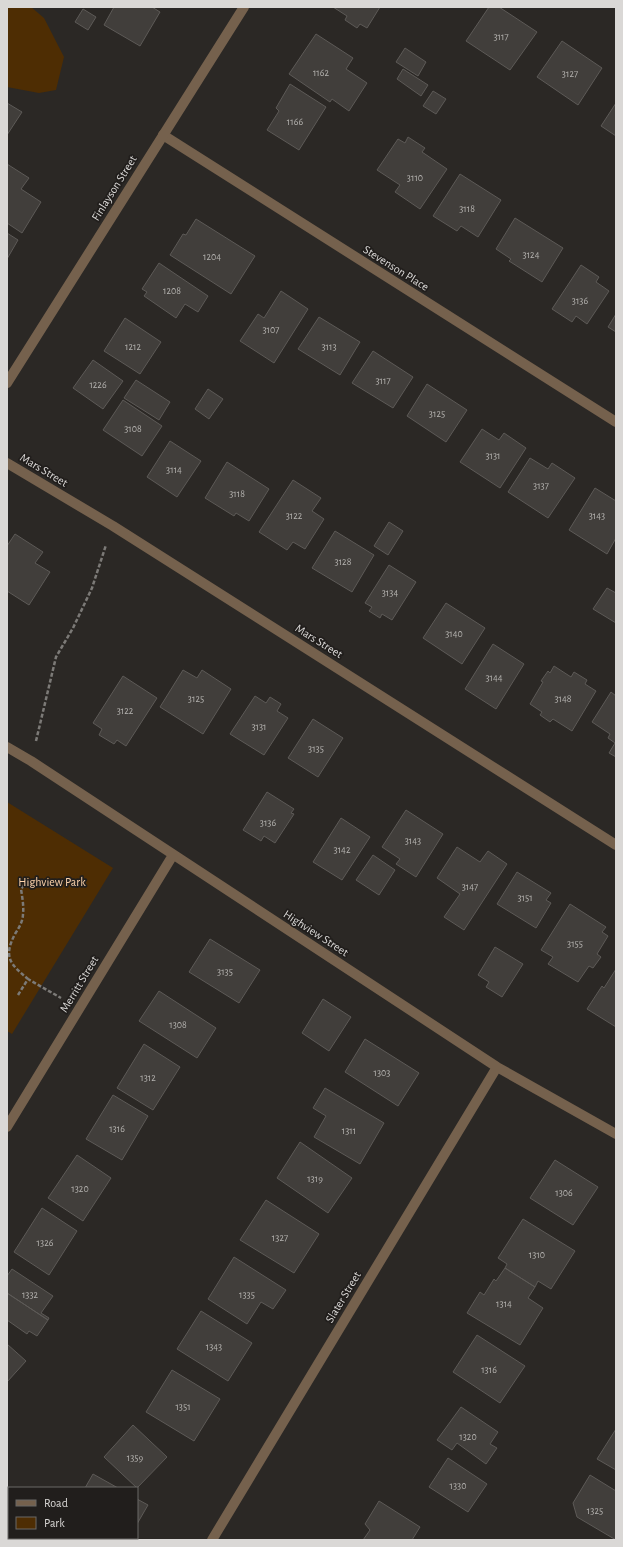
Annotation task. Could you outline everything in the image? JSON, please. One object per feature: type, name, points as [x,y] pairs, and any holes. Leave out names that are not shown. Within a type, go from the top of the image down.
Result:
[{"type":"street","name":"Finlayson Street","points":[[7,383],[244,7]]},
{"type":"street","name":"Stevenson Place","points":[[163,135],[616,422]]},
{"type":"street","name":"Mars Street","points":[[7,463],[113,526],[616,845]]},
{"type":"street","name":"Highview Street","points":[[7,747],[497,1067],[616,1134]]},
{"type":"street","name":"Merritt Street","points":[[7,1127],[173,855]]},
{"type":"street","name":"Slater Street","points":[[212,1540],[497,1067]]},
{"type":"path","points":[[30,761],[48,697],[56,657],[92,588],[113,526]]},
{"type":"path","points":[[24,885],[21,888],[23,914],[20,925],[10,947],[9,960],[16,969],[28,979],[61,998]]},
{"type":"path","points":[[18,994],[28,979]]},
{"type":"green space","points":[[7,7],[31,7],[44,18],[64,57],[56,90],[39,93],[7,87]]},
{"type":"green space","name":"Highview Park","points":[[7,802],[113,868],[12,1034],[7,1031]]},
{"type":"building","points":[[114,7],[152,7],[160,12],[140,46],[104,25]]},
{"type":"building","points":[[333,7],[380,7],[367,28],[360,24],[357,28],[345,20],[347,16]]},
{"type":"building","points":[[489,7],[499,7],[537,32],[510,70],[466,41]]},
{"type":"building","points":[[83,9],[96,17],[88,30],[75,22]]},
{"type":"building","points":[[316,34],[353,58],[346,69],[367,83],[349,111],[332,99],[330,102],[289,74]]},
{"type":"building","points":[[562,41],[602,68],[578,105],[537,77]]},
{"type":"building","points":[[405,48],[426,62],[418,76],[396,62]]},
{"type":"building","points":[[403,69],[428,85],[421,96],[397,79]]},
{"type":"building","points":[[290,84],[326,107],[299,150],[267,130],[279,111],[276,108]]},
{"type":"building","points":[[433,91],[446,99],[436,114],[423,106]]},
{"type":"building","points":[[7,103],[22,112],[7,135]]},
{"type":"building","points":[[616,103],[616,136],[601,126]]},
{"type":"building","points":[[408,137],[425,148],[422,152],[447,169],[420,209],[395,192],[400,185],[377,170],[398,139],[405,143]]},
{"type":"building","points":[[7,164],[29,178],[21,189],[41,202],[22,233],[7,223]]},
{"type":"building","points":[[460,174],[501,200],[478,237],[461,226],[457,231],[433,216]]},
{"type":"building","points":[[515,218],[563,248],[542,282],[509,261],[511,259],[496,249]]},
{"type":"building","points":[[196,219],[255,256],[231,294],[170,255],[183,234],[186,235]]},
{"type":"building","points":[[7,233],[18,240],[7,259]]},
{"type":"building","points":[[159,263],[208,296],[198,312],[185,304],[176,318],[144,296],[147,292],[142,289]]},
{"type":"building","points":[[581,265],[599,277],[596,282],[609,291],[587,324],[576,316],[572,322],[552,309]]},
{"type":"building","points":[[281,291],[308,309],[274,363],[240,341],[258,314],[264,318]]},
{"type":"building","points":[[616,314],[616,332],[608,327]]},
{"type":"building","points":[[319,317],[360,342],[340,375],[298,349]]},
{"type":"building","points":[[125,318],[161,342],[140,374],[104,351]]},
{"type":"building","points":[[373,351],[413,377],[393,408],[352,383]]},
{"type":"building","points":[[93,360],[123,381],[103,409],[73,388]]},
{"type":"building","points":[[136,380],[170,402],[159,420],[124,398]]},
{"type":"building","points":[[427,384],[467,410],[446,442],[407,416]]},
{"type":"building","points":[[208,389],[223,399],[209,419],[195,409]]},
{"type":"building","points":[[123,400],[162,426],[142,456],[103,430]]},
{"type":"building","points":[[482,429],[499,440],[504,433],[526,448],[500,488],[460,462]]},
{"type":"building","points":[[170,441],[201,461],[177,497],[147,477]]},
{"type":"building","points":[[530,458],[548,469],[552,463],[575,478],[548,518],[508,492]]},
{"type":"building","points":[[227,462],[269,489],[249,521],[236,513],[234,516],[205,498]]},
{"type":"building","points":[[293,480],[321,498],[312,511],[324,519],[305,549],[293,542],[287,550],[259,532]]},
{"type":"building","points":[[595,488],[616,501],[616,538],[607,554],[569,530]]},
{"type":"building","points":[[389,522],[403,531],[388,555],[374,546]]},
{"type":"building","points":[[335,531],[374,555],[352,592],[312,568]]},
{"type":"building","points":[[15,534],[43,552],[35,563],[50,572],[29,605],[7,591],[7,546]]},
{"type":"building","points":[[389,565],[416,582],[392,620],[382,614],[380,618],[369,611],[372,607],[365,603]]},
{"type":"building","points":[[607,588],[616,593],[616,623],[593,609]]},
{"type":"building","points":[[446,603],[485,628],[462,664],[423,638]]},
{"type":"building","points":[[493,644],[524,664],[496,709],[465,689]]},
{"type":"building","points":[[554,666],[571,677],[574,672],[587,680],[585,684],[596,691],[572,731],[553,719],[550,722],[540,715],[542,712],[530,704],[543,682],[541,681],[548,671],[550,673]]},
{"type":"building","points":[[183,670],[197,678],[202,670],[231,689],[203,734],[160,707]]},
{"type":"building","points":[[123,676],[157,698],[126,746],[117,740],[114,744],[99,735],[102,729],[93,723]]},
{"type":"building","points":[[611,692],[616,696],[616,757],[609,753],[615,743],[608,738],[610,734],[592,722]]},
{"type":"building","points":[[255,696],[266,703],[270,697],[281,704],[277,711],[288,718],[264,755],[230,734]]},
{"type":"building","points":[[313,719],[343,738],[318,777],[288,758]]},
{"type":"building","points":[[267,792],[294,809],[291,813],[294,814],[275,843],[264,836],[261,841],[243,830]]},
{"type":"building","points":[[406,810],[443,834],[416,877],[396,864],[400,859],[382,847]]},
{"type":"building","points":[[341,818],[370,837],[342,880],[313,862]]},
{"type":"building","points":[[457,847],[480,862],[488,851],[507,864],[464,930],[444,917],[460,894],[437,878]]},
{"type":"building","points":[[373,855],[395,870],[379,895],[356,880]]},
{"type":"building","points":[[517,872],[551,893],[546,900],[551,903],[536,928],[497,904]]},
{"type":"building","points":[[570,904],[606,927],[602,932],[608,936],[597,954],[601,957],[593,968],[589,966],[578,982],[548,964],[553,957],[541,950]]},
{"type":"building","points":[[210,939],[260,970],[239,1003],[189,972]]},
{"type":"building","points":[[495,947],[523,964],[502,997],[486,987],[489,982],[478,975]]},
{"type":"building","points":[[616,969],[616,1027],[587,1009],[602,986],[604,988]]},
{"type":"building","points":[[159,991],[216,1028],[197,1058],[139,1021]]},
{"type":"building","points":[[323,999],[351,1017],[329,1051],[302,1033]]},
{"type":"building","points":[[365,1039],[419,1073],[398,1106],[345,1072]]},
{"type":"building","points":[[144,1044],[180,1067],[153,1110],[117,1088]]},
{"type":"building","points":[[325,1088],[384,1123],[360,1164],[314,1137],[326,1116],[313,1108]]},
{"type":"building","points":[[113,1095],[148,1116],[122,1160],[86,1139]]},
{"type":"building","points":[[300,1142],[352,1178],[328,1213],[277,1178]]},
{"type":"building","points":[[77,1155],[111,1178],[83,1221],[48,1198]]},
{"type":"building","points":[[555,1160],[598,1187],[573,1225],[530,1198]]},
{"type":"building","points":[[266,1200],[319,1234],[294,1273],[240,1240]]},
{"type":"building","points":[[42,1208],[77,1231],[49,1275],[14,1252]]},
{"type":"building","points":[[523,1219],[575,1251],[551,1289],[538,1281],[535,1287],[505,1268],[507,1264],[498,1258]]},
{"type":"building","points":[[234,1257],[286,1290],[273,1309],[261,1302],[247,1324],[208,1299]]},
{"type":"building","points":[[505,1268],[535,1287],[528,1298],[543,1308],[520,1345],[467,1313],[480,1292],[484,1295],[494,1279],[496,1281]]},
{"type":"building","points":[[12,1269],[53,1296],[41,1313],[49,1318],[48,1320],[7,1293],[7,1276]]},
{"type":"building","points":[[7,1293],[48,1320],[37,1336],[29,1331],[27,1334],[7,1320]]},
{"type":"building","points":[[201,1311],[252,1343],[228,1381],[177,1349]]},
{"type":"building","points":[[477,1335],[525,1366],[500,1403],[453,1372]]},
{"type":"building","points":[[7,1344],[26,1361],[7,1382]]},
{"type":"building","points":[[172,1370],[220,1399],[194,1441],[146,1412]]},
{"type":"building","points":[[461,1407],[498,1432],[490,1444],[497,1448],[486,1464],[457,1443],[452,1450],[437,1440]]},
{"type":"building","points":[[133,1425],[167,1457],[138,1487],[136,1487],[104,1457]]},
{"type":"building","points":[[616,1429],[616,1470],[597,1459]]},
{"type":"building","points":[[448,1458],[487,1484],[468,1512],[429,1487]]},
{"type":"building","points":[[93,1474],[116,1487],[86,1487]]},
{"type":"building","points":[[590,1475],[616,1491],[616,1540],[577,1517],[573,1503]]},
{"type":"building","points":[[138,1500],[148,1505],[138,1522]]},
{"type":"building","points":[[379,1501],[420,1527],[412,1540],[363,1540],[370,1530],[365,1524]]},
{"type":"building","points":[[106,1539],[128,1539],[128,1540]]}]
